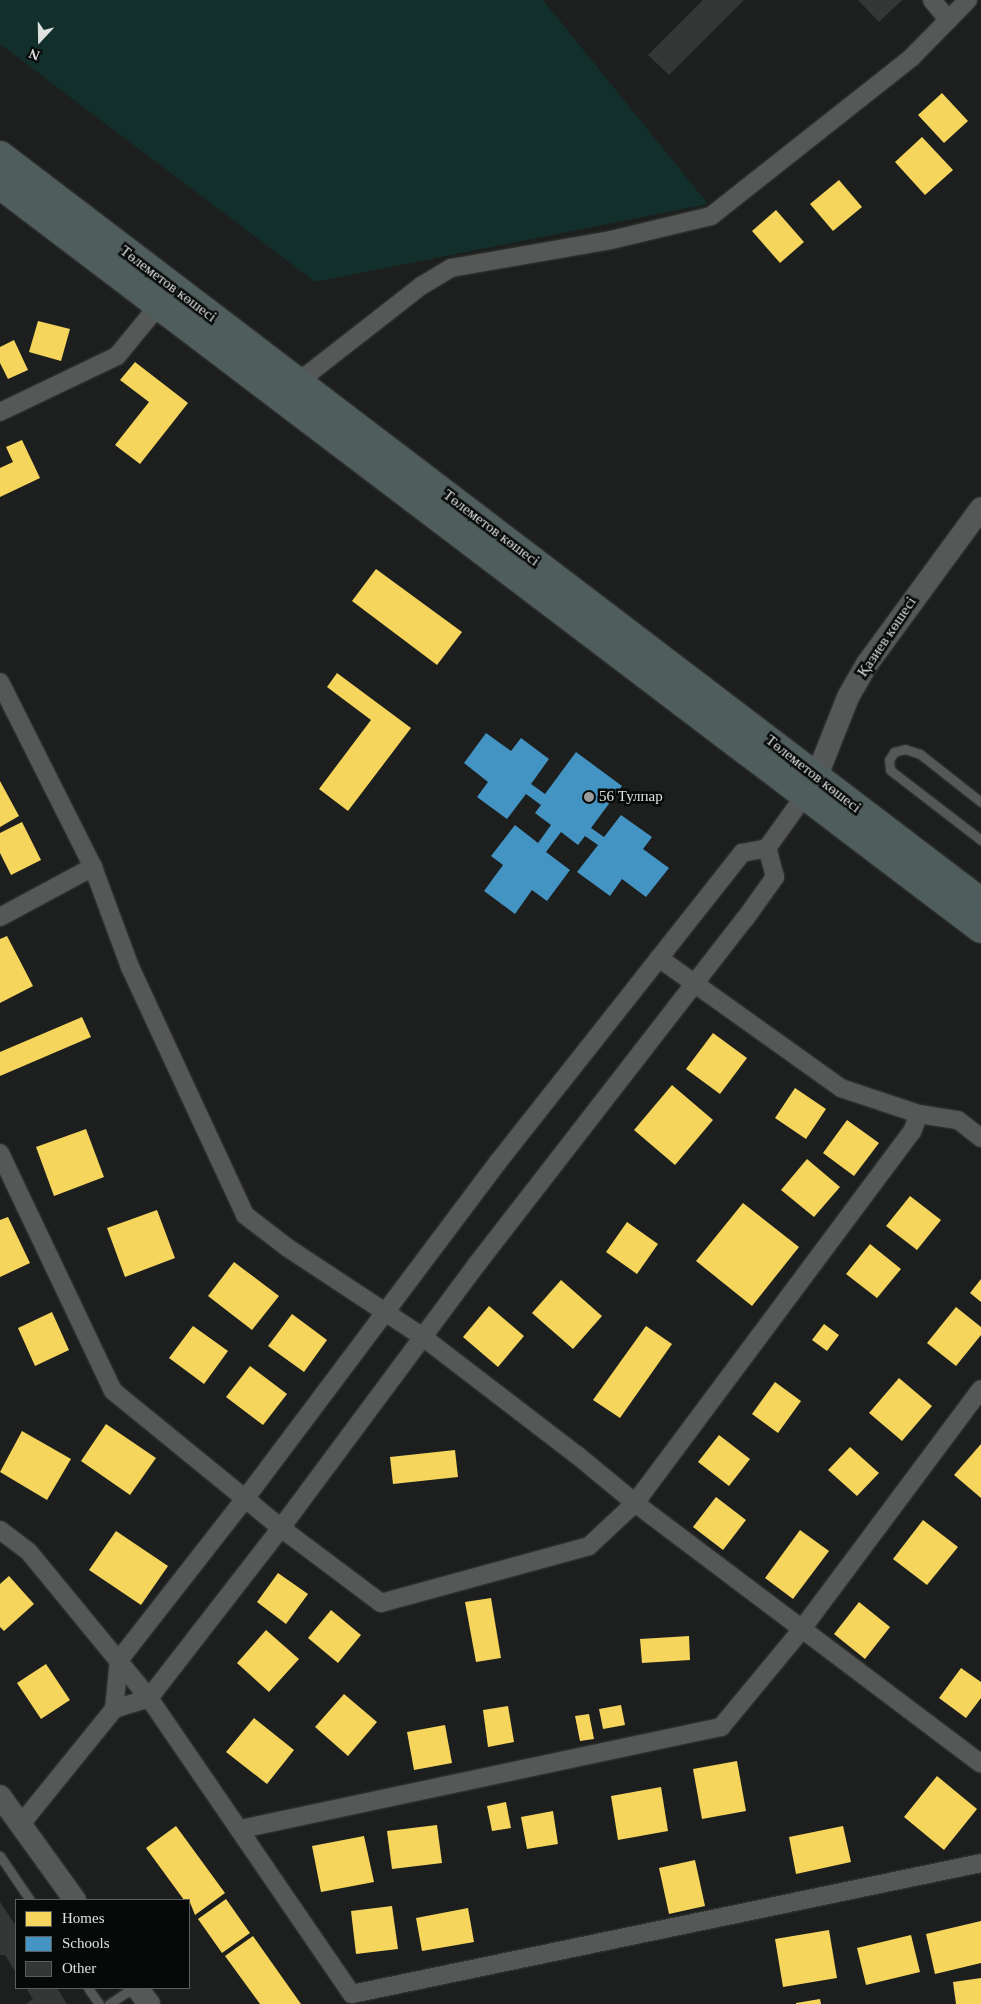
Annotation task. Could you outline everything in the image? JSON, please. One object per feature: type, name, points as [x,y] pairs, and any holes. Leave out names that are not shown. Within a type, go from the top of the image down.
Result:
[{"type":"main road","name":"Төлеметов көшесі","points":[[0,156],[295,379],[545,583],[811,787],[981,929]]},
{"type":"main road","name":"Төлеметов көшесі","points":[[0,185],[158,306],[545,583]]},
{"type":"main road","name":"Төлеметов көшесі","points":[[811,787],[981,902]]},
{"type":"street","points":[[932,0],[948,20]]},
{"type":"street","points":[[295,379],[307,375],[421,286],[451,268],[610,240],[711,216],[912,58],[968,0]]},
{"type":"street","points":[[0,412],[117,356],[158,306]]},
{"type":"street","name":"Қазиев көшесі","points":[[811,787],[848,697],[867,664],[981,508]]},
{"type":"street","points":[[0,682],[93,867],[130,967],[245,1215],[288,1248],[423,1337],[577,1455],[635,1503],[802,1629],[978,1757]]},
{"type":"street","points":[[20,1824],[114,1708],[118,1660],[245,1498],[384,1311],[742,853],[767,848],[811,787]]},
{"type":"street","points":[[114,1708],[149,1698],[282,1528],[423,1337],[775,877],[767,848]]},
{"type":"street","points":[[0,916],[93,867]]},
{"type":"street","points":[[660,958],[840,1088],[919,1114],[958,1120],[981,1138]]},
{"type":"street","points":[[0,1153],[113,1391],[282,1528],[381,1603],[589,1546],[635,1503],[912,1132],[919,1114]]},
{"type":"street","points":[[241,1829],[721,1727],[802,1629],[981,1389]]},
{"type":"street","points":[[0,1530],[29,1552],[149,1698],[241,1829],[356,1999],[981,1863]]},
{"type":"street","points":[[0,1796],[74,1899]]},
{"type":"street","points":[[138,1989],[149,2004]]},
{"type":"lane","points":[[981,802],[920,754],[905,749],[894,752],[889,760],[890,770],[981,840]]},
{"type":"lane","points":[[0,1856],[29,1899]]},
{"type":"lane","points":[[89,1989],[99,2004]]},
{"type":"lane","points":[[109,2004],[132,1989]]},
{"type":"shaded area","points":[[0,0],[543,0],[708,204],[315,282],[0,44]]},
{"type":"building: Homes","points":[[942,93],[968,121],[944,143],[918,115]]},
{"type":"building: Homes","points":[[922,137],[953,170],[925,195],[895,162]]},
{"type":"building: Homes","points":[[839,180],[862,207],[833,231],[810,204]]},
{"type":"building: Homes","points":[[776,210],[804,242],[780,263],[752,231]]},
{"type":"building: Homes","points":[[38,321],[70,329],[61,361],[29,352]]},
{"type":"building: Homes","points":[[14,340],[28,370],[8,379],[0,363],[0,347]]},
{"type":"building: Homes","points":[[135,362],[188,403],[140,464],[115,445],[149,402],[120,380]]},
{"type":"building: Homes","points":[[22,440],[40,478],[0,497],[0,468],[13,462],[6,447]]},
{"type":"building: Homes","points":[[376,569],[462,632],[437,665],[352,601]]},
{"type":"building: Homes","points":[[337,673],[411,728],[348,811],[319,789],[371,720],[327,687]]},
{"type":"building: Homes","points":[[0,781],[19,816],[0,827]]},
{"type":"building: Homes","points":[[22,822],[41,860],[11,875],[0,853],[0,833]]},
{"type":"building: Homes","points":[[7,936],[33,986],[0,1003],[0,939]]},
{"type":"building: Homes","points":[[82,1017],[91,1037],[0,1076],[0,1052]]},
{"type":"building: Homes","points":[[713,1033],[747,1058],[720,1094],[686,1069]]},
{"type":"building: Homes","points":[[672,1085],[713,1120],[675,1165],[634,1130]]},
{"type":"building: Homes","points":[[795,1088],[826,1109],[806,1139],[775,1118]]},
{"type":"building: Homes","points":[[847,1120],[879,1143],[854,1176],[823,1153]]},
{"type":"building: Homes","points":[[86,1129],[104,1177],[54,1196],[36,1147]]},
{"type":"building: Homes","points":[[807,1159],[840,1187],[814,1217],[781,1190]]},
{"type":"building: Homes","points":[[910,1196],[941,1220],[917,1250],[886,1226]]},
{"type":"building: Homes","points":[[743,1203],[799,1247],[752,1306],[696,1261]]},
{"type":"building: Homes","points":[[157,1210],[175,1258],[125,1277],[107,1228]]},
{"type":"building: Homes","points":[[8,1217],[30,1263],[0,1277],[0,1220]]},
{"type":"building: Homes","points":[[627,1222],[658,1244],[637,1274],[606,1252]]},
{"type":"building: Homes","points":[[870,1244],[901,1269],[877,1298],[846,1274]]},
{"type":"building: Homes","points":[[234,1262],[279,1296],[252,1330],[208,1296]]},
{"type":"building: Homes","points":[[981,1279],[981,1302],[970,1293]]},
{"type":"building: Homes","points":[[561,1280],[602,1316],[573,1349],[532,1313]]},
{"type":"building: Homes","points":[[489,1306],[524,1336],[498,1367],[463,1337]]},
{"type":"building: Homes","points":[[956,1307],[981,1327],[981,1335],[956,1366],[927,1343]]},
{"type":"building: Homes","points":[[52,1312],[69,1350],[35,1366],[18,1328]]},
{"type":"building: Homes","points":[[292,1314],[327,1340],[304,1372],[268,1346]]},
{"type":"building: Homes","points":[[824,1324],[839,1335],[827,1351],[812,1340]]},
{"type":"building: Homes","points":[[193,1326],[228,1351],[204,1384],[169,1358]]},
{"type":"building: Homes","points":[[646,1326],[672,1344],[620,1418],[593,1400]]},
{"type":"building: Homes","points":[[250,1366],[287,1394],[263,1425],[226,1397]]},
{"type":"building: Homes","points":[[899,1378],[932,1406],[902,1441],[869,1413]]},
{"type":"building: Homes","points":[[775,1382],[801,1401],[778,1433],[752,1414]]},
{"type":"building: Homes","points":[[106,1424],[156,1458],[130,1495],[81,1461]]},
{"type":"building: Homes","points":[[22,1431],[71,1459],[47,1500],[0,1472]]},
{"type":"building: Homes","points":[[719,1435],[750,1459],[729,1486],[698,1462]]},
{"type":"building: Homes","points":[[981,1444],[981,1498],[954,1475]]},
{"type":"building: Homes","points":[[850,1447],[879,1473],[857,1496],[828,1470]]},
{"type":"building: Homes","points":[[455,1450],[458,1477],[393,1484],[390,1457]]},
{"type":"building: Homes","points":[[716,1497],[746,1520],[723,1550],[693,1527]]},
{"type":"building: Homes","points":[[923,1520],[958,1547],[927,1585],[893,1559]]},
{"type":"building: Homes","points":[[800,1530],[829,1551],[793,1599],[765,1578]]},
{"type":"building: Homes","points":[[116,1531],[168,1566],[141,1605],[89,1570]]},
{"type":"building: Homes","points":[[278,1573],[308,1594],[286,1624],[257,1602]]},
{"type":"building: Homes","points":[[9,1576],[34,1604],[4,1631],[0,1627],[0,1584]]},
{"type":"building: Homes","points":[[491,1598],[501,1658],[476,1662],[465,1602]]},
{"type":"building: Homes","points":[[859,1602],[890,1627],[865,1659],[834,1634]]},
{"type":"building: Homes","points":[[331,1610],[361,1635],[338,1663],[308,1638]]},
{"type":"building: Homes","points":[[266,1630],[299,1659],[269,1692],[237,1663]]},
{"type":"building: Homes","points":[[689,1636],[690,1660],[642,1663],[640,1639]]},
{"type":"building: Homes","points":[[46,1664],[70,1700],[41,1719],[17,1683]]},
{"type":"building: Homes","points":[[961,1668],[981,1682],[981,1698],[966,1718],[939,1698]]},
{"type":"building: Homes","points":[[344,1694],[377,1722],[348,1756],[315,1727]]},
{"type":"building: Homes","points":[[621,1705],[625,1725],[603,1729],[599,1709]]},
{"type":"building: Homes","points":[[508,1706],[514,1742],[488,1747],[483,1710]]},
{"type":"building: Homes","points":[[589,1714],[594,1739],[580,1741],[575,1716]]},
{"type":"building: Homes","points":[[254,1718],[294,1750],[267,1784],[226,1752]]},
{"type":"building: Homes","points":[[445,1725],[452,1763],[414,1770],[407,1732]]},
{"type":"building: Homes","points":[[737,1761],[746,1811],[702,1819],[693,1769]]},
{"type":"building: Homes","points":[[937,1776],[977,1809],[944,1850],[904,1817]]},
{"type":"building: Homes","points":[[661,1787],[668,1831],[618,1840],[611,1796]]},
{"type":"building: Homes","points":[[506,1802],[511,1828],[492,1831],[487,1806]]},
{"type":"building: Homes","points":[[553,1811],[558,1844],[527,1849],[521,1817]]},
{"type":"building: Homes","points":[[437,1825],[442,1863],[392,1869],[387,1831]]},
{"type":"building: Homes","points":[[176,1826],[225,1893],[195,1915],[190,1899],[183,1899],[146,1848]]},
{"type":"building: Homes","points":[[843,1826],[851,1862],[796,1874],[789,1837]]},
{"type":"building: Homes","points":[[364,1836],[374,1882],[321,1892],[312,1846]]},
{"type":"building: Homes","points":[[695,1860],[705,1906],[669,1914],[659,1868]]},
{"type":"building: Homes","points":[[226,1899],[250,1933],[222,1953],[198,1919]]},
{"type":"building: Homes","points":[[392,1906],[398,1949],[356,1954],[351,1911]]},
{"type":"building: Homes","points":[[468,1908],[474,1942],[422,1951],[416,1918]]},
{"type":"building: Homes","points":[[981,1921],[981,1963],[935,1974],[926,1934]]},
{"type":"building: Homes","points":[[829,1930],[837,1978],[783,1987],[775,1939]]},
{"type":"building: Homes","points":[[911,1935],[920,1972],[866,1985],[857,1948]]},
{"type":"building: Homes","points":[[253,1936],[301,2004],[260,2004],[225,1956]]},
{"type":"building: Homes","points":[[981,1978],[981,2004],[956,2004],[953,1982]]},
{"type":"building: Homes","points":[[820,1999],[821,2004],[796,2004],[796,2003]]},
{"type":"building: Schools","points":[[486,733],[511,751],[521,738],[549,759],[531,784],[545,794],[576,752],[622,786],[591,828],[604,837],[621,815],[652,837],[643,849],[669,868],[646,897],[622,879],[610,896],[577,872],[598,845],[585,836],[578,845],[561,832],[546,852],[570,870],[547,901],[532,890],[515,914],[484,891],[503,865],[491,856],[515,825],[538,843],[551,825],[535,813],[541,805],[526,794],[507,819],[477,797],[488,782],[464,763]]},
{"type":"building: Other","points":[[703,0],[744,0],[669,75],[648,55]]},
{"type":"building: Other","points":[[858,0],[902,0],[879,22]]},
{"type":"building: Other","points":[[0,1902],[15,1924],[15,1971],[5,1955],[0,1955]]},
{"type":"building: Other","points":[[27,1989],[58,1989],[67,2004],[26,2004],[33,1999]]},
{"type":"place","name":"56 Тулпар","points":[[589,797]]}]
